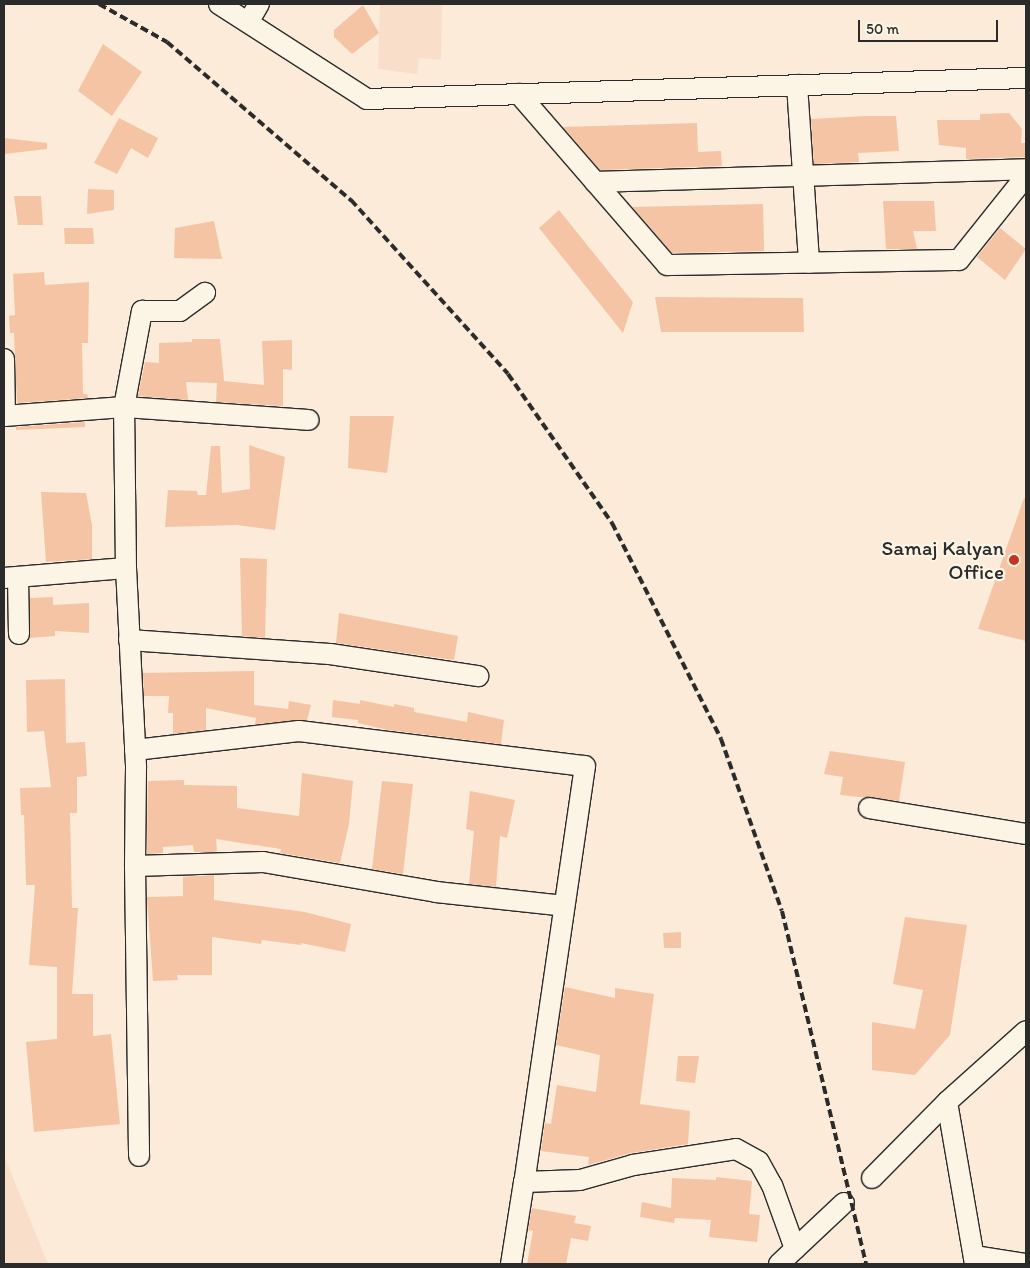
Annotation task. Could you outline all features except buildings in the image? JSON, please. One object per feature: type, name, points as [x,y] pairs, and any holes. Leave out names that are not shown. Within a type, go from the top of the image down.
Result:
[{"type":"street","points":[[219,4],[250,21],[367,99],[1026,78]]},
{"type":"street","points":[[250,21],[259,4]]},
{"type":"street","points":[[796,85],[809,263]]},
{"type":"street","points":[[519,94],[667,265],[959,260],[1026,176]]},
{"type":"street","points":[[595,182],[1026,169]]},
{"type":"street","points":[[139,1156],[135,750],[126,568],[124,407],[142,311],[180,311],[205,293]]},
{"type":"street","points":[[4,359],[4,416],[124,407],[309,420]]},
{"type":"street","points":[[20,634],[11,578],[126,568]]},
{"type":"street","points":[[129,640],[330,654],[478,676]]},
{"type":"street","points":[[135,750],[299,731],[585,766],[524,1182],[510,1264]]},
{"type":"street","points":[[869,808],[1026,834]]},
{"type":"street","points":[[135,866],[263,862],[436,892],[564,906]]},
{"type":"street","points":[[872,1178],[947,1102],[1026,1031]]},
{"type":"street","points":[[947,1102],[975,1260],[1026,1264]]},
{"type":"street","points":[[524,1182],[580,1180],[633,1165],[736,1149],[758,1162],[772,1185],[795,1249]]},
{"type":"street","points":[[779,1264],[844,1203]]},
{"type":"shaded area","points":[[380,4],[442,4],[441,60],[419,58],[417,74],[378,69]]},
{"type":"shaded area","points":[[4,1155],[48,1264],[4,1264]]},
{"type":"railway","points":[[99,4],[167,42],[351,200],[508,374],[612,523],[721,739],[782,911],[866,1264]]},
{"type":"place","name":"Samaj Kalyan Office","points":[[1014,560]]}]
